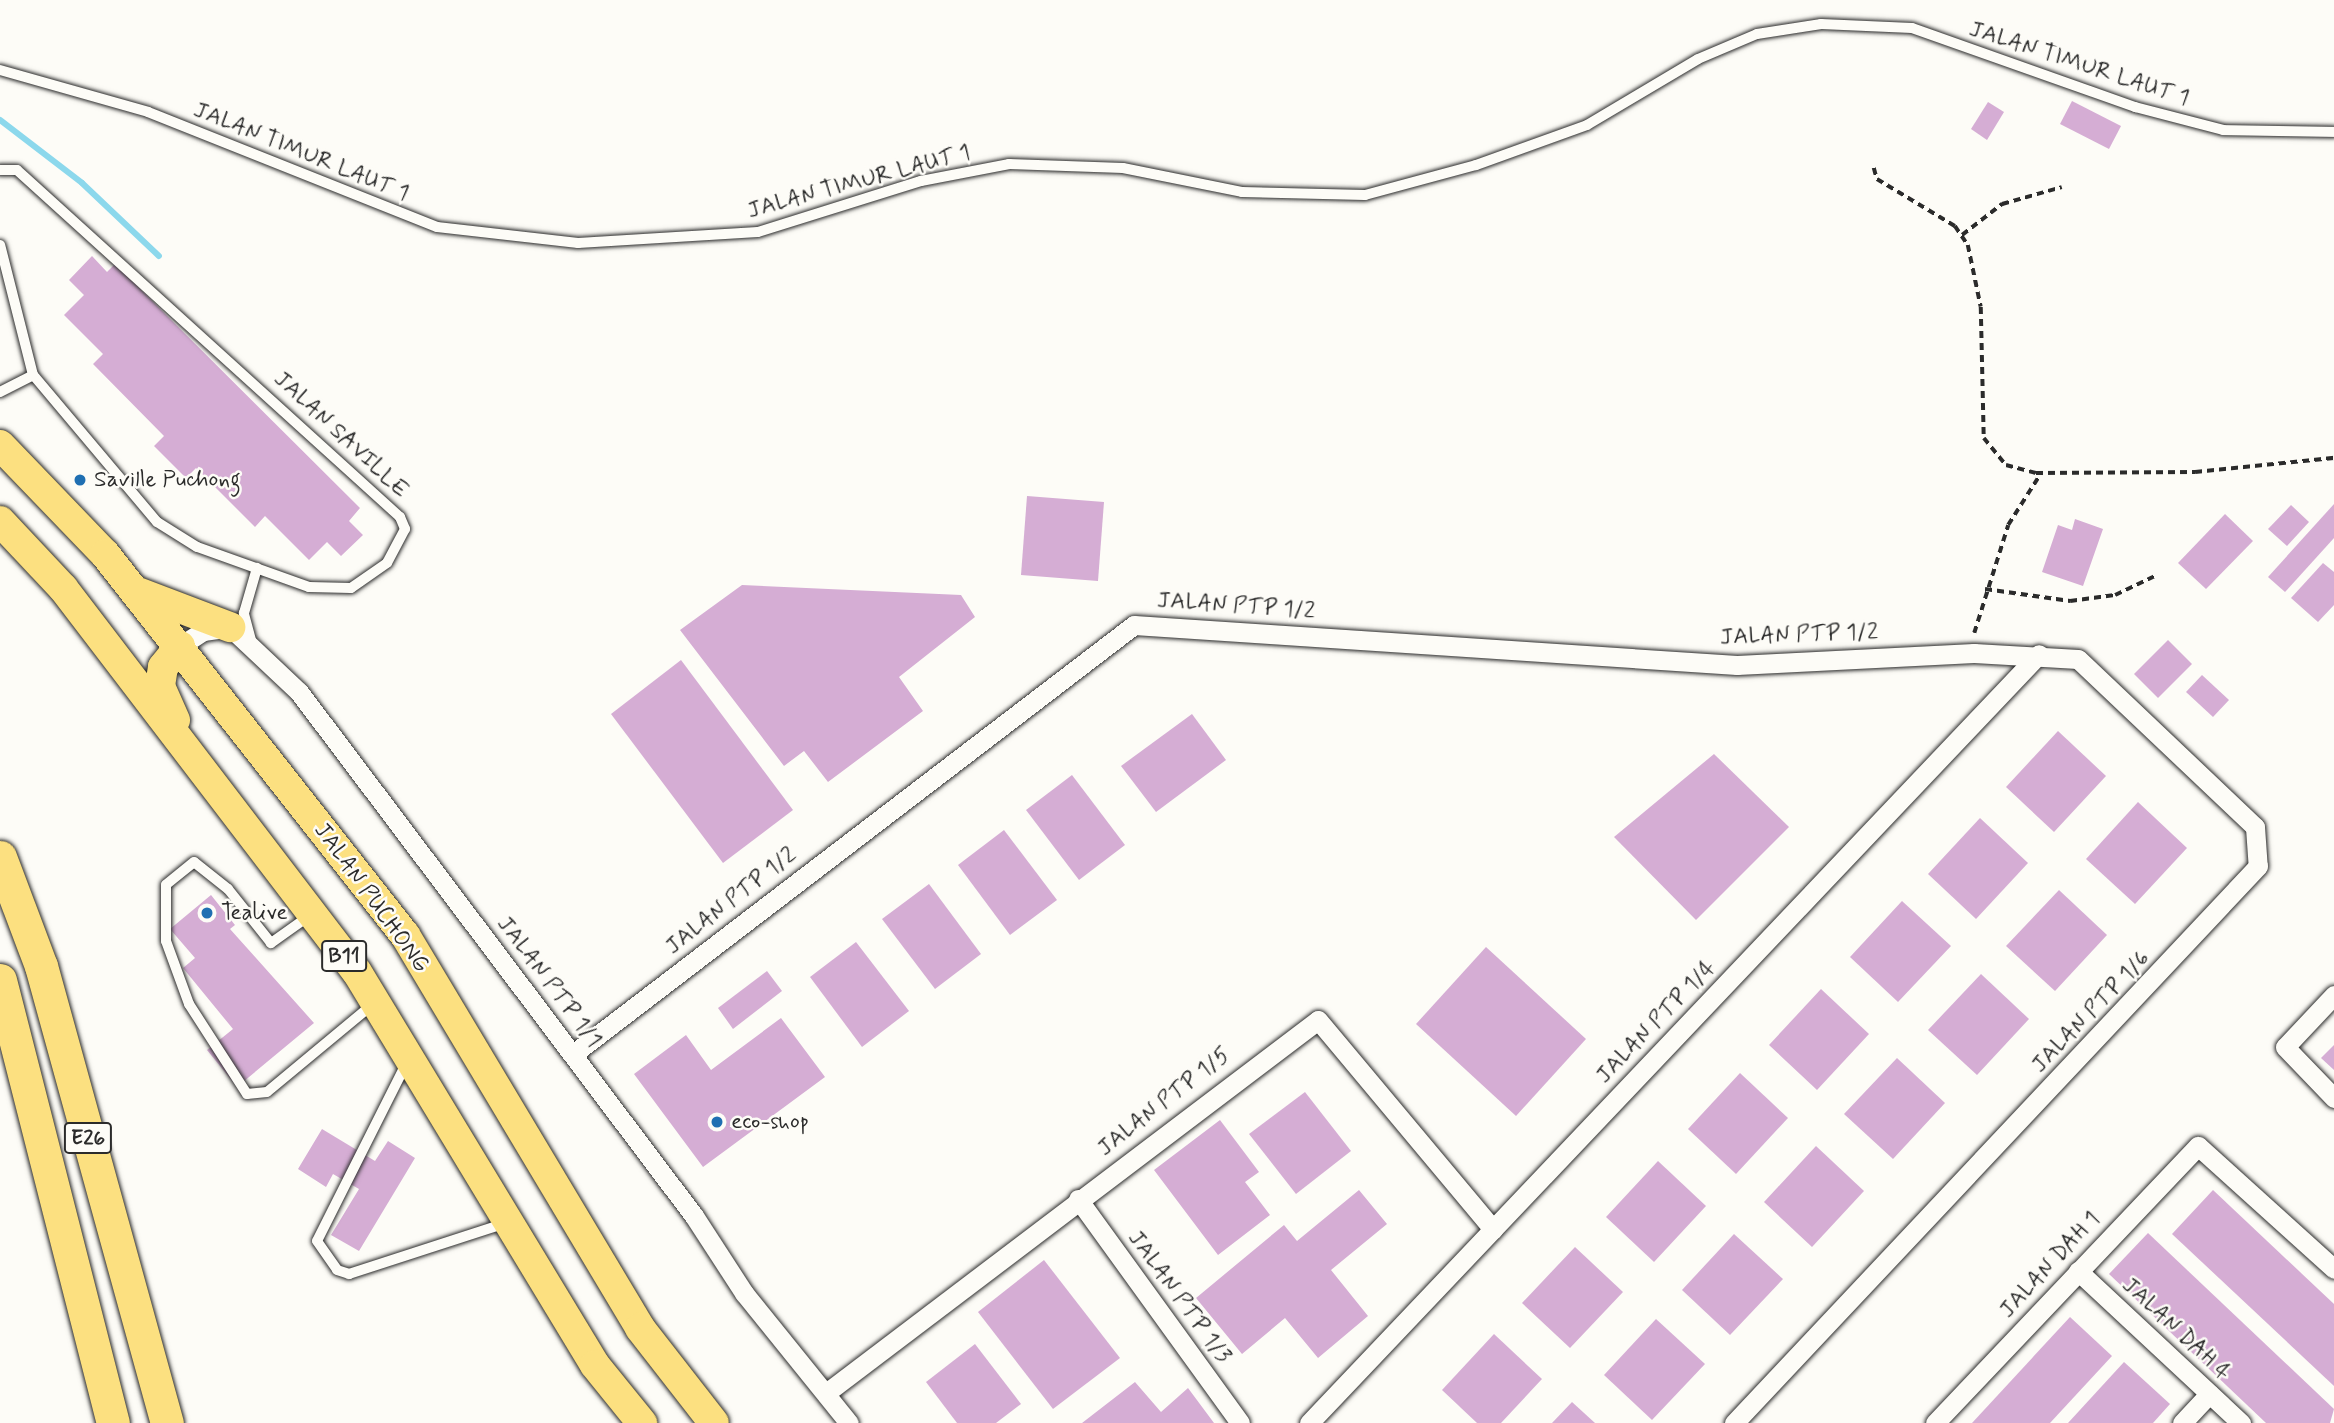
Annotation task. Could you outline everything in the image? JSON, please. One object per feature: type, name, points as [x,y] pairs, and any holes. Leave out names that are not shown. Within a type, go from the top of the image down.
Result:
[{"type":"highway","name":"E26","points":[[0,856],[41,966],[167,1423]]},
{"type":"highway","name":"E26","points":[[0,981],[113,1423]]},
{"type":"main road","name":"JALAN PUCHONG","points":[[0,445],[135,592],[180,646],[405,935],[640,1328],[714,1423]]},
{"type":"main road","name":"B11","points":[[0,522],[63,588],[251,840],[312,914],[375,1002],[595,1365],[642,1423]]},
{"type":"main road","points":[[135,592],[240,634]]},
{"type":"main road","points":[[180,646],[163,667],[162,699],[251,840]]},
{"type":"street","name":"JALAN PTP 1/2","points":[[573,1054],[1134,625],[1737,665],[1974,653],[2039,654]]},
{"type":"street","points":[[180,646],[203,631],[240,634]]},
{"type":"street","name":"JALAN PTP 1/1","points":[[240,634],[299,692],[573,1054],[744,1293],[849,1423]]},
{"type":"street","name":"JALAN PTP 1/4","points":[[1309,1423],[2039,654]]},
{"type":"street","name":"JALAN PTP 1/6","points":[[1734,1423],[2258,866],[2255,827],[2090,665],[2039,654]]},
{"type":"street","points":[[2334,995],[2291,1039],[2288,1055],[2334,1098]]},
{"type":"street","name":"JALAN PTP 1/5","points":[[825,1393],[1318,1020],[1493,1229]]},
{"type":"street","name":"JALAN DAH 1","points":[[1935,1423],[2192,1150],[2204,1149],[2334,1269]]},
{"type":"street","name":"JALAN PTP 1/3","points":[[1078,1199],[1240,1423]]},
{"type":"street","name":"JALAN DAH 4","points":[[2077,1271],[2241,1423]]},
{"type":"street","points":[[2182,1423],[2209,1394]]},
{"type":"lane","name":"JALAN TIMUR LAUT 1","points":[[0,70],[148,112],[437,227],[578,243],[758,232],[921,181],[1009,164],[1123,168],[1242,192],[1365,195],[1476,165],[1587,125],[1698,59],[1757,34],[1821,24],[1912,28],[2135,107],[2223,130],[2334,132]]},
{"type":"lane","name":"JALAN SAVILLE","points":[[0,170],[17,170],[205,335],[405,529],[387,563],[351,588],[309,587],[197,547],[157,522],[33,375],[0,245]]},
{"type":"lane","points":[[0,391],[33,375]]},
{"type":"lane","points":[[240,634],[257,568]]},
{"type":"lane","points":[[312,914],[271,943],[228,889],[194,862],[166,885],[166,941],[189,1004],[247,1094],[267,1092],[375,1002]]},
{"type":"lane","points":[[409,1058],[317,1241],[337,1270],[349,1274],[508,1222]]},
{"type":"path","points":[[1874,168],[1877,179],[1897,195],[1962,234],[1979,277],[1984,438],[2006,465],[2041,473],[2195,472],[2334,458]]},
{"type":"path","points":[[1962,234],[2002,204],[2062,187]]},
{"type":"path","points":[[1974,653],[1985,589],[2019,499],[2041,473]]},
{"type":"path","points":[[1985,589],[2070,601],[2115,595],[2157,575]]},
{"type":"building","points":[[2072,101],[2121,126],[2109,149],[2060,124]]},
{"type":"building","points":[[1988,102],[2004,112],[1987,140],[1971,129]]},
{"type":"building","points":[[92,256],[107,272],[115,264],[360,508],[349,521],[363,535],[341,556],[327,542],[309,560],[265,516],[255,527],[196,468],[186,478],[154,446],[164,436],[93,364],[103,354],[64,315],[84,295],[69,280]]},
{"type":"building","points":[[1027,496],[1104,502],[1098,581],[1021,575]]},
{"type":"building","points":[[2334,504],[2334,538],[2285,592],[2268,577]]},
{"type":"building","points":[[2291,505],[2309,522],[2287,546],[2268,529]]},
{"type":"building","points":[[2225,514],[2253,541],[2206,589],[2178,563]]},
{"type":"building","points":[[2075,519],[2103,529],[2083,586],[2042,572],[2058,525],[2072,530]]},
{"type":"building","points":[[2323,563],[2334,572],[2334,605],[2318,622],[2291,598]]},
{"type":"building","points":[[742,585],[961,595],[975,617],[899,677],[923,711],[828,782],[804,751],[784,766],[680,630]]},
{"type":"building","points":[[2168,640],[2192,664],[2158,698],[2134,674]]},
{"type":"building","points":[[681,660],[793,810],[723,863],[611,714]]},
{"type":"building","points":[[2202,675],[2229,700],[2213,717],[2186,692]]},
{"type":"building","points":[[1192,714],[1226,760],[1156,812],[1121,766]]},
{"type":"building","points":[[2058,731],[2106,776],[2054,832],[2006,787]]},
{"type":"building","points":[[1714,754],[1789,827],[1696,920],[1614,837]]},
{"type":"building","points":[[1072,775],[1125,845],[1079,880],[1026,810]]},
{"type":"building","points":[[2138,802],[2187,848],[2135,904],[2086,859]]},
{"type":"building","points":[[1980,818],[2028,863],[1976,919],[1928,874]]},
{"type":"building","points":[[1004,830],[1057,900],[1010,935],[958,865]]},
{"type":"building","points":[[929,884],[981,954],[935,989],[882,919]]},
{"type":"building","points":[[2059,890],[2107,935],[2055,991],[2006,946]]},
{"type":"building","points":[[211,895],[235,925],[230,929],[314,1023],[237,1087],[207,1050],[233,1029],[183,968],[195,958],[170,929]]},
{"type":"building","points":[[1902,901],[1951,946],[1898,1002],[1850,957]]},
{"type":"building","points":[[856,942],[909,1011],[862,1047],[810,977]]},
{"type":"building","points":[[1486,947],[1586,1039],[1516,1116],[1416,1024]]},
{"type":"building","points":[[767,971],[782,991],[733,1029],[718,1008]]},
{"type":"building","points":[[1981,974],[2029,1019],[1977,1075],[1928,1030]]},
{"type":"building","points":[[1821,989],[1869,1034],[1817,1090],[1769,1045]]},
{"type":"building","name":"eco-shop","points":[[781,1018],[825,1077],[703,1167],[634,1074],[686,1035],[711,1070]]},
{"type":"building","points":[[2334,1045],[2334,1070],[2321,1058]]},
{"type":"building","points":[[1897,1058],[1945,1103],[1893,1159],[1844,1114]]},
{"type":"building","points":[[1740,1073],[1788,1118],[1736,1174],[1688,1129]]},
{"type":"building","points":[[1305,1092],[1351,1151],[1296,1194],[1249,1134]]},
{"type":"building","points":[[1220,1120],[1259,1172],[1245,1182],[1270,1215],[1218,1255],[1154,1170]]},
{"type":"building","points":[[322,1129],[375,1161],[388,1141],[415,1158],[359,1251],[331,1235],[359,1189],[333,1174],[326,1187],[298,1169]]},
{"type":"building","points":[[1816,1146],[1864,1191],[1812,1247],[1764,1202]]},
{"type":"building","points":[[1658,1161],[1706,1206],[1654,1262],[1606,1217]]},
{"type":"building","points":[[1359,1190],[1387,1224],[1331,1270],[1368,1316],[1318,1358],[1285,1318],[1242,1354],[1196,1298],[1284,1225],[1297,1241]]},
{"type":"building","points":[[2213,1190],[2334,1304],[2334,1386],[2172,1234]]},
{"type":"building","points":[[2148,1233],[2334,1409],[2330,1423],[2266,1423],[2109,1274]]},
{"type":"building","points":[[1734,1234],[1783,1279],[1730,1335],[1682,1290]]},
{"type":"building","points":[[1575,1247],[1623,1292],[1570,1348],[1522,1303]]},
{"type":"building","points":[[1044,1260],[1120,1358],[1053,1409],[978,1312]]},
{"type":"building","points":[[2070,1317],[2112,1356],[2050,1423],[1972,1423]]},
{"type":"building","points":[[1656,1319],[1705,1364],[1652,1420],[1604,1375]]},
{"type":"building","points":[[1494,1334],[1542,1379],[1501,1423],[1477,1423],[1442,1390]]},
{"type":"building","points":[[975,1344],[1021,1404],[996,1423],[957,1423],[926,1382]]},
{"type":"building","points":[[2124,1362],[2170,1404],[2153,1423],[2068,1423]]},
{"type":"building","points":[[1135,1382],[1161,1412],[1188,1388],[1214,1423],[1082,1423]]},
{"type":"building","points":[[1572,1402],[1595,1423],[1552,1423]]},
{"type":"waterway","points":[[0,120],[82,183],[159,256]]},
{"type":"place","name":"Saville Puchong","points":[[80,480]]},
{"type":"place","name":"Tealive","points":[[207,913]]},
{"type":"place","name":"eco-shop","points":[[717,1122]]}]
